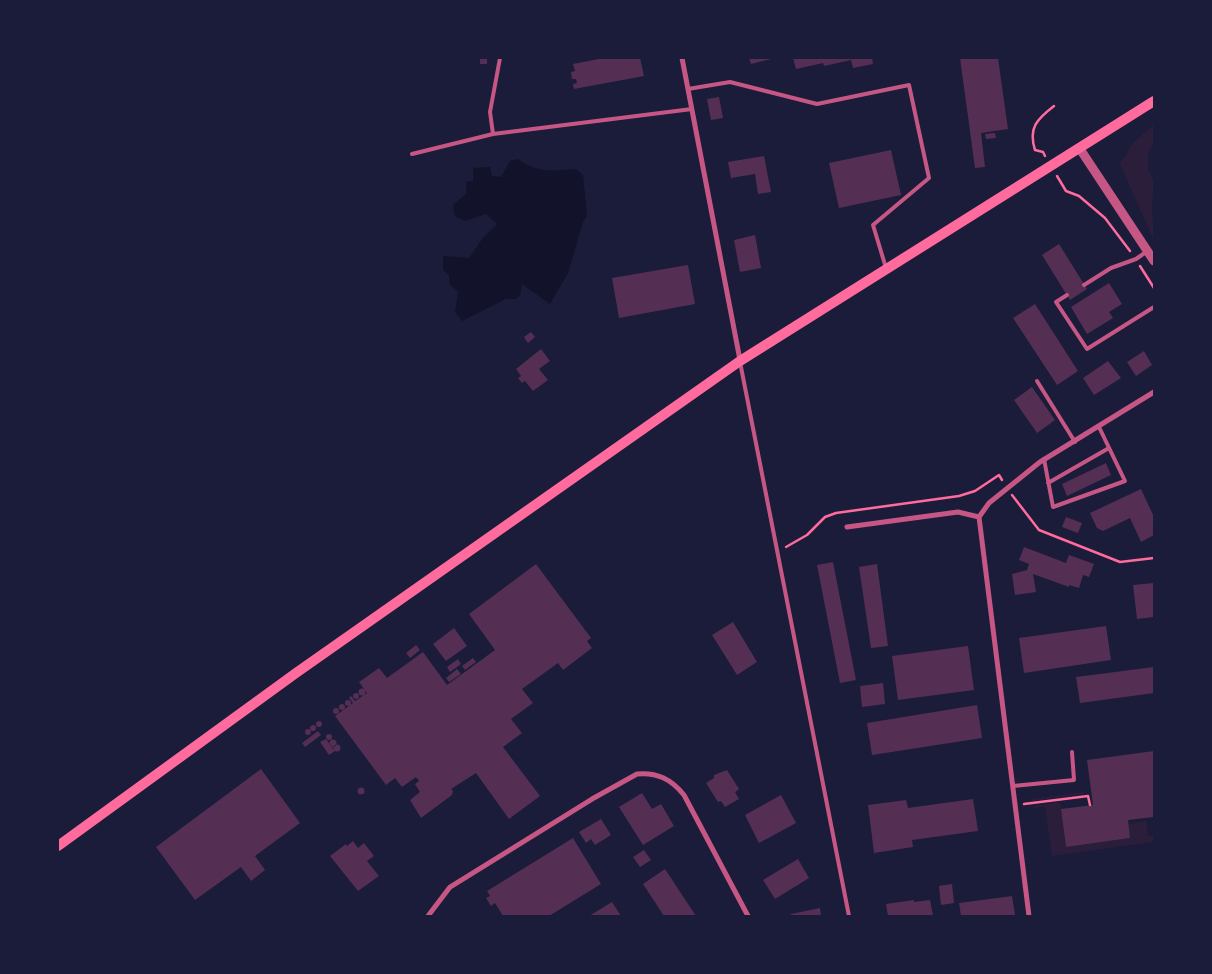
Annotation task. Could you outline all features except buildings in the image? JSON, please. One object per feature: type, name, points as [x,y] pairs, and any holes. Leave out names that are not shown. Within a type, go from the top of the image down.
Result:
[{"type":"main road","points":[[58,846],[296,673],[740,361],[1154,101]]},
{"type":"street","points":[[682,58],[740,361]]},
{"type":"street","points":[[1080,149],[1154,261]]},
{"type":"street","points":[[1029,916],[979,517],[989,503],[1044,460],[1154,392]]},
{"type":"street","points":[[847,527],[958,512],[979,517]]},
{"type":"street","points":[[428,916],[450,886],[592,799],[637,774],[653,774],[666,779],[673,783],[684,795],[748,916]]},
{"type":"lane","points":[[493,134],[490,112],[500,58]]},
{"type":"lane","points":[[688,89],[730,82],[816,104],[909,85],[929,178],[873,225],[886,269]]},
{"type":"lane","points":[[412,154],[493,134],[692,109]]},
{"type":"lane","points":[[1084,284],[1111,268],[1136,259],[1148,251]]},
{"type":"lane","points":[[1067,295],[1056,302],[1087,349],[1154,307]]},
{"type":"lane","points":[[740,361],[849,916]]},
{"type":"lane","points":[[1037,381],[1075,442]]},
{"type":"lane","points":[[1044,460],[1053,507],[1126,480],[1099,427]]},
{"type":"lane","points":[[1048,482],[1109,448]]},
{"type":"lane","points":[[1013,786],[1074,780],[1072,752]]},
{"type":"path","points":[[1054,106],[1040,117],[1032,132],[1035,150],[1043,152],[1066,191],[1079,196],[1105,218],[1136,259],[1154,288]]},
{"type":"path","points":[[778,551],[807,536],[825,517],[836,513],[959,496],[975,490],[999,475],[1039,530],[1120,562],[1154,558]]},
{"type":"path","points":[[1015,806],[1088,796],[1090,806]]},
{"type":"shaded area","points":[[1154,124],[1154,143],[1149,150],[1148,168],[1154,183],[1152,204],[1154,241],[1119,162],[1125,157],[1131,145]]},
{"type":"shaded area","points":[[518,159],[538,169],[576,169],[583,175],[587,216],[583,222],[568,273],[550,304],[522,284],[520,295],[516,299],[506,299],[462,321],[455,312],[458,292],[449,283],[449,275],[443,270],[443,256],[469,258],[483,238],[497,224],[486,214],[465,221],[455,216],[453,205],[466,194],[466,182],[473,181],[473,168],[490,167],[492,176],[501,177],[510,161]]},
{"type":"shaded area","points":[[1083,792],[1084,794],[1032,801],[1032,799]]},
{"type":"shaded area","points":[[1060,802],[1066,847],[1130,838],[1128,824],[1146,821],[1148,836],[1154,835],[1154,842],[1052,856],[1045,807],[1034,808],[1033,806]]}]
